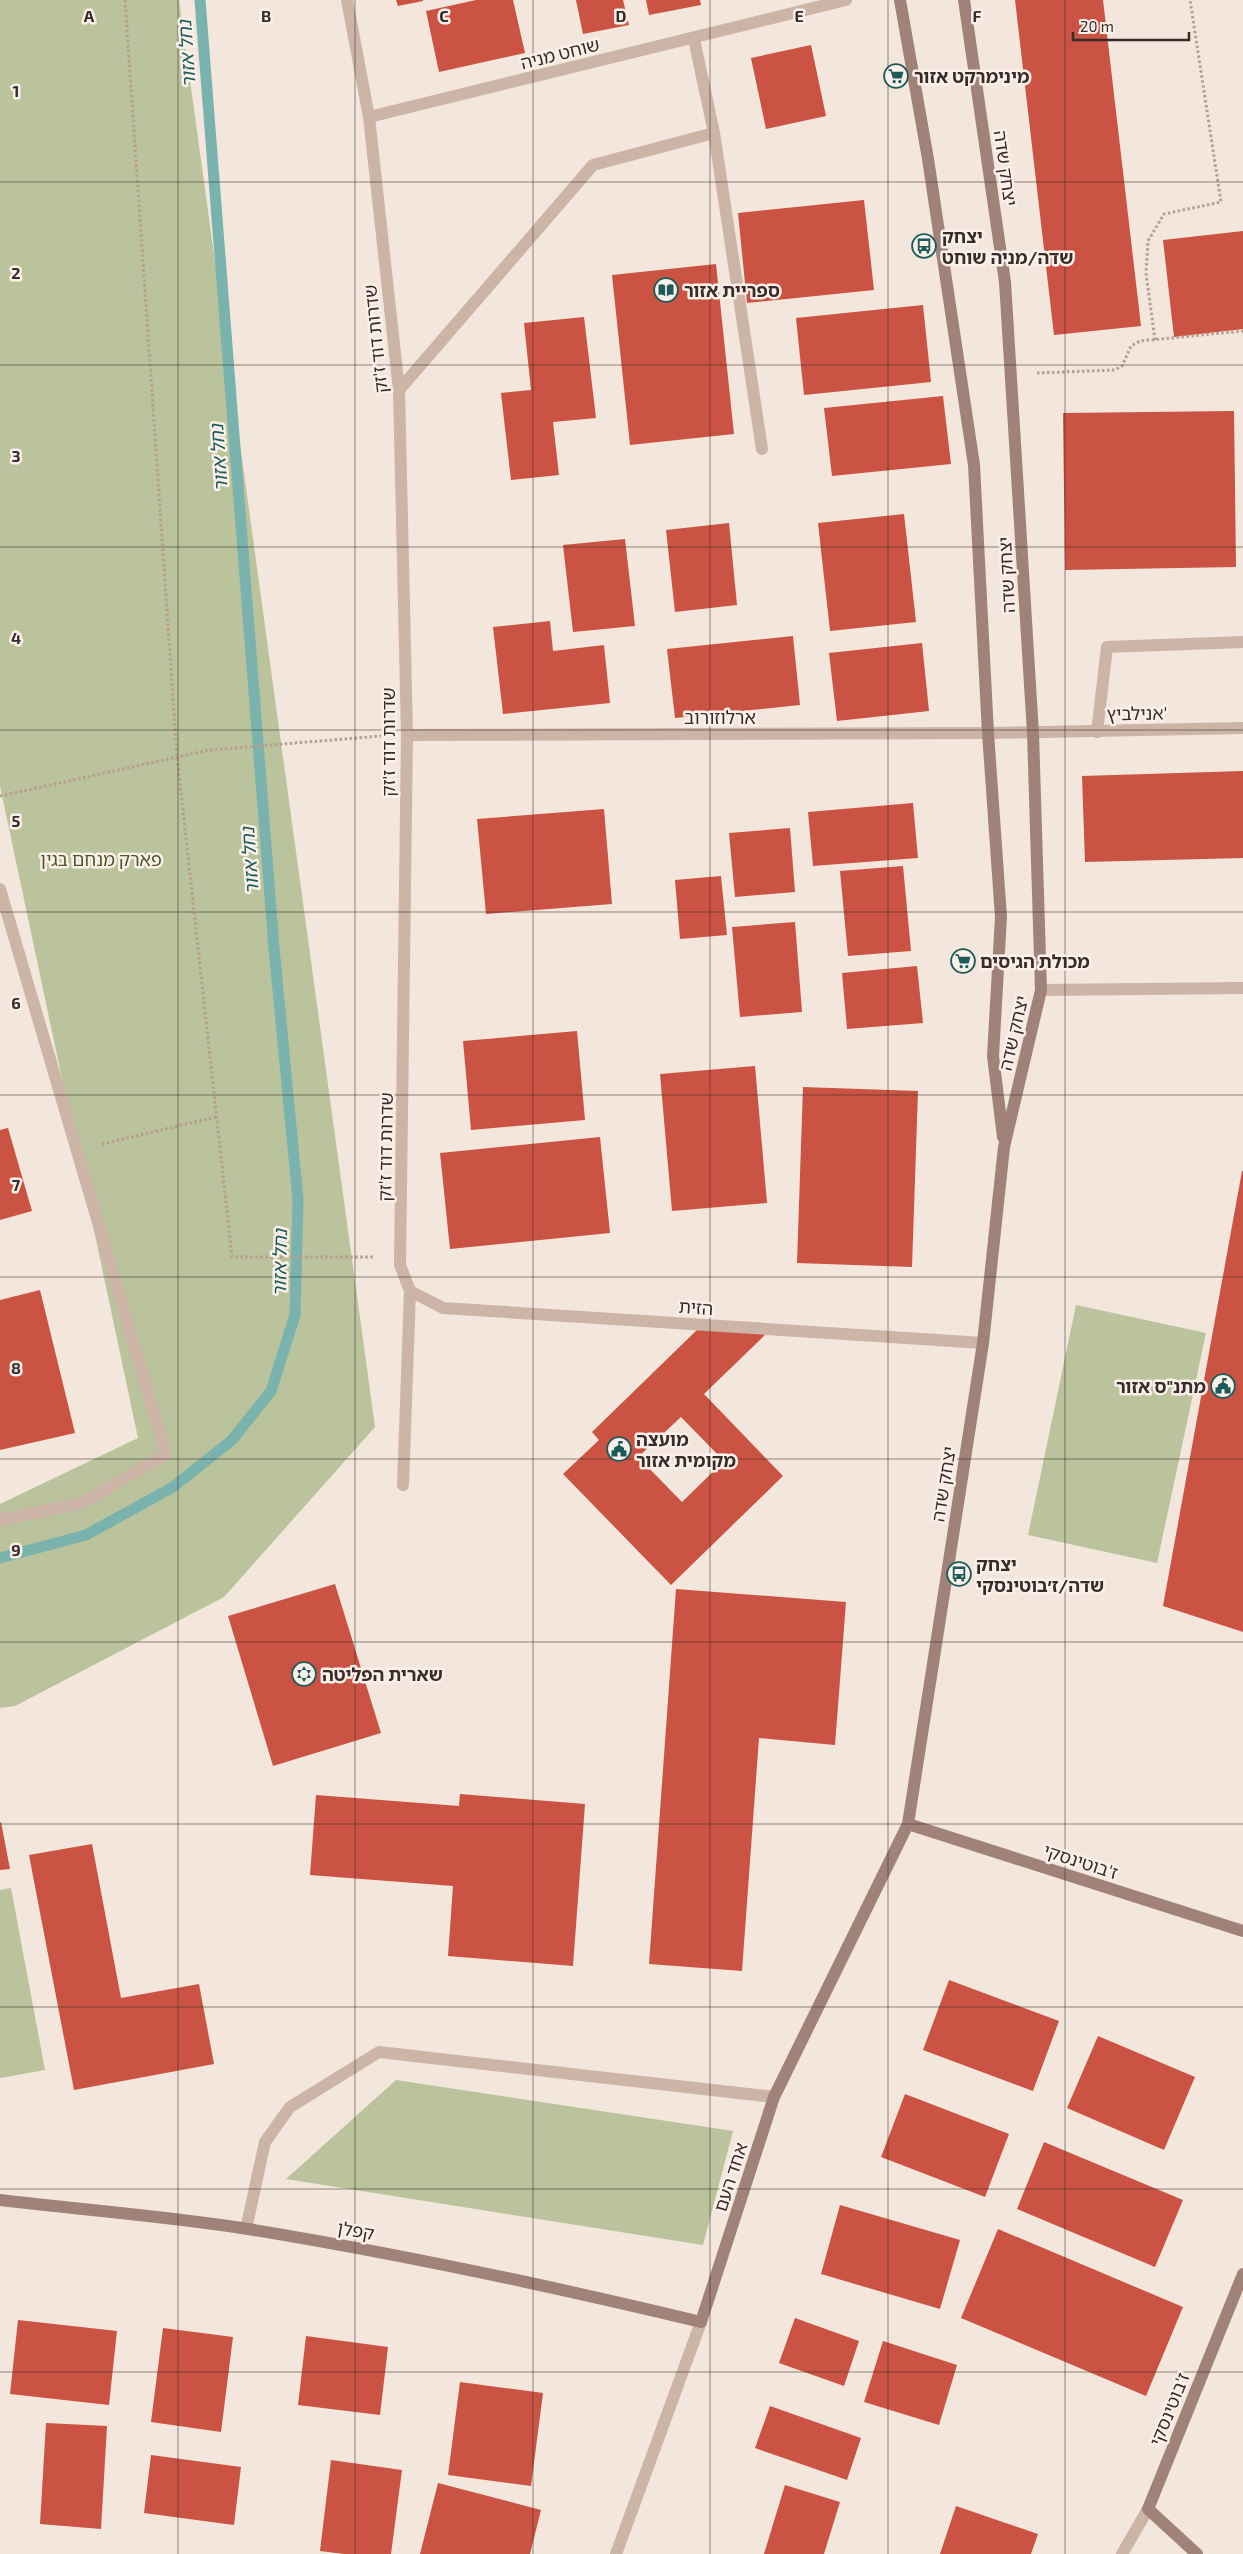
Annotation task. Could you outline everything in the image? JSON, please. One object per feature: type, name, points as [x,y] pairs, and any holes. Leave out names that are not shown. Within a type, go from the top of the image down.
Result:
[{"type":"street","name":"שדרות דוד ז'זק","points":[[346,0],[368,117],[398,390],[407,735],[400,1265],[410,1292],[403,1485]]},
{"type":"street","name":"שוחט מניה","points":[[368,117],[694,39],[846,0]]},
{"type":"street","name":"יצחק שדה","points":[[900,0],[928,158],[974,466],[988,733],[1001,917],[993,1056],[1004,1147]]},
{"type":"street","name":"יצחק שדה","points":[[908,1824],[983,1343],[1004,1147],[1041,990],[1033,733],[1005,282],[964,0]]},
{"type":"street","points":[[694,39],[714,133],[762,449]]},
{"type":"street","points":[[398,390],[593,165],[714,133]]},
{"type":"street","points":[[1097,732],[1107,647],[1243,642]]},
{"type":"street","name":"אנילביץ'","points":[[1033,733],[1243,728]]},
{"type":"street","name":"ארלוזורוב","points":[[407,735],[1033,733]]},
{"type":"street","points":[[0,889],[166,1454],[82,1503],[0,1520]]},
{"type":"street","points":[[1041,990],[1243,988]]},
{"type":"street","name":"הזית","points":[[410,1292],[443,1308],[983,1343]]},
{"type":"street","name":"ז'בוטינסקי","points":[[908,1824],[1243,1931]]},
{"type":"street","name":"אחד העם","points":[[616,2554],[701,2322],[774,2097],[908,1824]]},
{"type":"street","points":[[246,2229],[265,2142],[290,2107],[379,2052],[774,2097]]},
{"type":"street","name":"קפלן","points":[[0,2200],[246,2229],[535,2282],[701,2322]]},
{"type":"street","name":"ז'בוטינסקי","points":[[1122,2554],[1148,2509],[1243,2274]]},
{"type":"street","points":[[1148,2509],[1197,2554]]},
{"type":"path","points":[[125,0],[177,756],[232,1257],[362,1257]]},
{"type":"path","points":[[1155,340],[1146,273],[1148,241],[1164,214],[1221,202],[1190,0]]},
{"type":"path","points":[[1011,374],[1116,370],[1122,366],[1131,346],[1140,341],[1243,331]]},
{"type":"path","points":[[0,796],[209,750],[305,741],[407,735]]},
{"type":"path","points":[[76,1149],[216,1117]]},
{"type":"green space","name":"פארק מנחם בגין","points":[[0,0],[179,0],[375,1427],[224,1597],[15,1706],[0,1708],[0,1504],[138,1438],[0,786]]},
{"type":"green space","points":[[1076,1305],[1206,1333],[1157,1563],[1028,1535]]},
{"type":"green space","points":[[11,1888],[45,2070],[0,2078],[0,1890]]},
{"type":"green space","points":[[396,2080],[733,2131],[703,2245],[286,2179]]},
{"type":"building","points":[[396,0],[423,0],[423,1],[398,6]]},
{"type":"building","points":[[476,0],[513,0],[525,53],[439,72],[426,11]]},
{"type":"building","points":[[576,0],[623,0],[629,25],[583,34]]},
{"type":"building","points":[[646,0],[700,0],[701,5],[649,15]]},
{"type":"building","points":[[1015,0],[1103,0],[1141,326],[1054,335]]},
{"type":"building","points":[[811,45],[826,116],[766,129],[751,58]]},
{"type":"building","points":[[864,200],[874,290],[747,303],[738,213]]},
{"type":"building","points":[[1243,231],[1243,329],[1174,337],[1163,240]]},
{"type":"building","points":[[716,264],[734,434],[630,445],[612,275]]},
{"type":"building","points":[[923,305],[931,382],[804,395],[796,318]]},
{"type":"building","points":[[584,317],[596,418],[553,422],[559,475],[511,480],[501,393],[531,390],[524,323]]},
{"type":"building","points":[[943,396],[951,464],[832,476],[824,408]]},
{"type":"building","points":[[1234,411],[1236,567],[1065,570],[1063,413]]},
{"type":"building","points":[[904,514],[916,622],[830,631],[818,523]]},
{"type":"building","points":[[729,523],[737,605],[675,612],[666,530]]},
{"type":"building","points":[[625,539],[635,626],[573,632],[563,545]]},
{"type":"building","points":[[550,621],[553,651],[604,645],[610,703],[503,714],[493,627]]},
{"type":"building","points":[[793,636],[800,705],[675,718],[667,649]]},
{"type":"building","points":[[922,643],[929,711],[837,721],[829,653]]},
{"type":"building","points":[[1243,771],[1243,858],[1085,862],[1082,776]]},
{"type":"building","points":[[913,803],[918,858],[813,866],[808,812]]},
{"type":"building","points":[[604,809],[612,904],[486,914],[477,819]]},
{"type":"building","points":[[790,828],[795,892],[735,897],[729,833]]},
{"type":"building","points":[[903,866],[911,951],[848,956],[840,871]]},
{"type":"building","points":[[721,876],[727,935],[680,939],[675,880]]},
{"type":"building","points":[[795,922],[802,1012],[740,1017],[732,927]]},
{"type":"building","points":[[917,966],[923,1023],[847,1029],[842,973]]},
{"type":"building","points":[[577,1031],[585,1120],[471,1130],[463,1041]]},
{"type":"building","points":[[755,1066],[767,1203],[672,1211],[660,1074]]},
{"type":"building","points":[[803,1087],[918,1091],[912,1267],[797,1263]]},
{"type":"building","points":[[8,1128],[32,1211],[0,1220],[0,1130]]},
{"type":"building","points":[[600,1137],[610,1233],[450,1249],[440,1153]]},
{"type":"building","name":"מתנ\"ס אזור","points":[[1243,1171],[1243,1632],[1163,1606]]},
{"type":"building","points":[[40,1290],[75,1433],[0,1450],[0,1300]]},
{"type":"building","name":"מועצה מקומית אזור","points":[[700,1327],[768,1332],[704,1394],[783,1476],[671,1585],[563,1474],[599,1440],[592,1432]],"holes":[[[681,1417],[724,1461],[682,1502],[638,1457]]]},
{"type":"building","name":"שארית הפליטה","points":[[335,1584],[381,1733],[273,1766],[228,1616]]},
{"type":"building","points":[[676,1589],[846,1602],[835,1745],[759,1738],[742,1971],[649,1964]]},
{"type":"building","points":[[460,1794],[585,1804],[573,1966],[448,1956],[453,1886],[310,1875],[316,1795],[459,1806]]},
{"type":"building","points":[[0,1823],[10,1869],[0,1870]]},
{"type":"building","points":[[92,1844],[121,1998],[199,1984],[214,2064],[74,2090],[29,1855]]},
{"type":"building","points":[[949,1980],[1059,2021],[1033,2091],[923,2050]]},
{"type":"building","points":[[1098,2036],[1195,2077],[1164,2150],[1067,2108]]},
{"type":"building","points":[[905,2094],[1009,2134],[985,2197],[881,2157]]},
{"type":"building","points":[[1044,2142],[1183,2200],[1155,2267],[1017,2209]]},
{"type":"building","points":[[840,2205],[960,2240],[940,2309],[821,2274]]},
{"type":"building","points":[[998,2229],[1183,2307],[1146,2396],[961,2318]]},
{"type":"building","points":[[795,2318],[859,2341],[844,2386],[779,2363]]},
{"type":"building","points":[[18,2320],[117,2331],[109,2405],[10,2394]]},
{"type":"building","points":[[163,2328],[233,2337],[221,2432],[151,2422]]},
{"type":"building","points":[[306,2336],[388,2347],[380,2415],[298,2405]]},
{"type":"building","points":[[883,2341],[957,2365],[939,2425],[864,2402]]},
{"type":"building","points":[[460,2382],[543,2393],[531,2486],[448,2475]]},
{"type":"building","points":[[770,2406],[861,2438],[847,2480],[755,2448]]},
{"type":"building","points":[[46,2423],[107,2426],[101,2529],[40,2524]]},
{"type":"building","points":[[151,2455],[241,2467],[234,2525],[144,2513]]},
{"type":"building","points":[[331,2460],[402,2470],[391,2554],[344,2554],[320,2551]]},
{"type":"building","points":[[438,2483],[541,2510],[530,2554],[420,2554]]},
{"type":"building","points":[[785,2485],[840,2502],[824,2554],[764,2554]]},
{"type":"building","points":[[956,2506],[1038,2534],[1031,2554],[940,2554]]},
{"type":"waterway","name":"נחל אזור","points":[[0,1558],[86,1535],[173,1487],[232,1440],[271,1391],[295,1315],[298,1200],[274,948],[200,0]]},
{"type":"place","name":"מינימרקט אזור","points":[[896,76]]},
{"type":"place","name":"יצחק שדה/מניה שוחט","points":[[924,246]]},
{"type":"place","name":"ספריית אזור","points":[[666,290]]},
{"type":"place","name":"מכולת הגיסים","points":[[963,961]]},
{"type":"place","name":"מתנ\"ס אזור","points":[[1223,1386]]},
{"type":"place","name":"מועצה מקומית אזור","points":[[619,1449]]},
{"type":"place","name":"יצחק שדה/ז׳בוטינסקי","points":[[959,1574]]},
{"type":"place","name":"שארית הפליטה","points":[[304,1674]]}]
